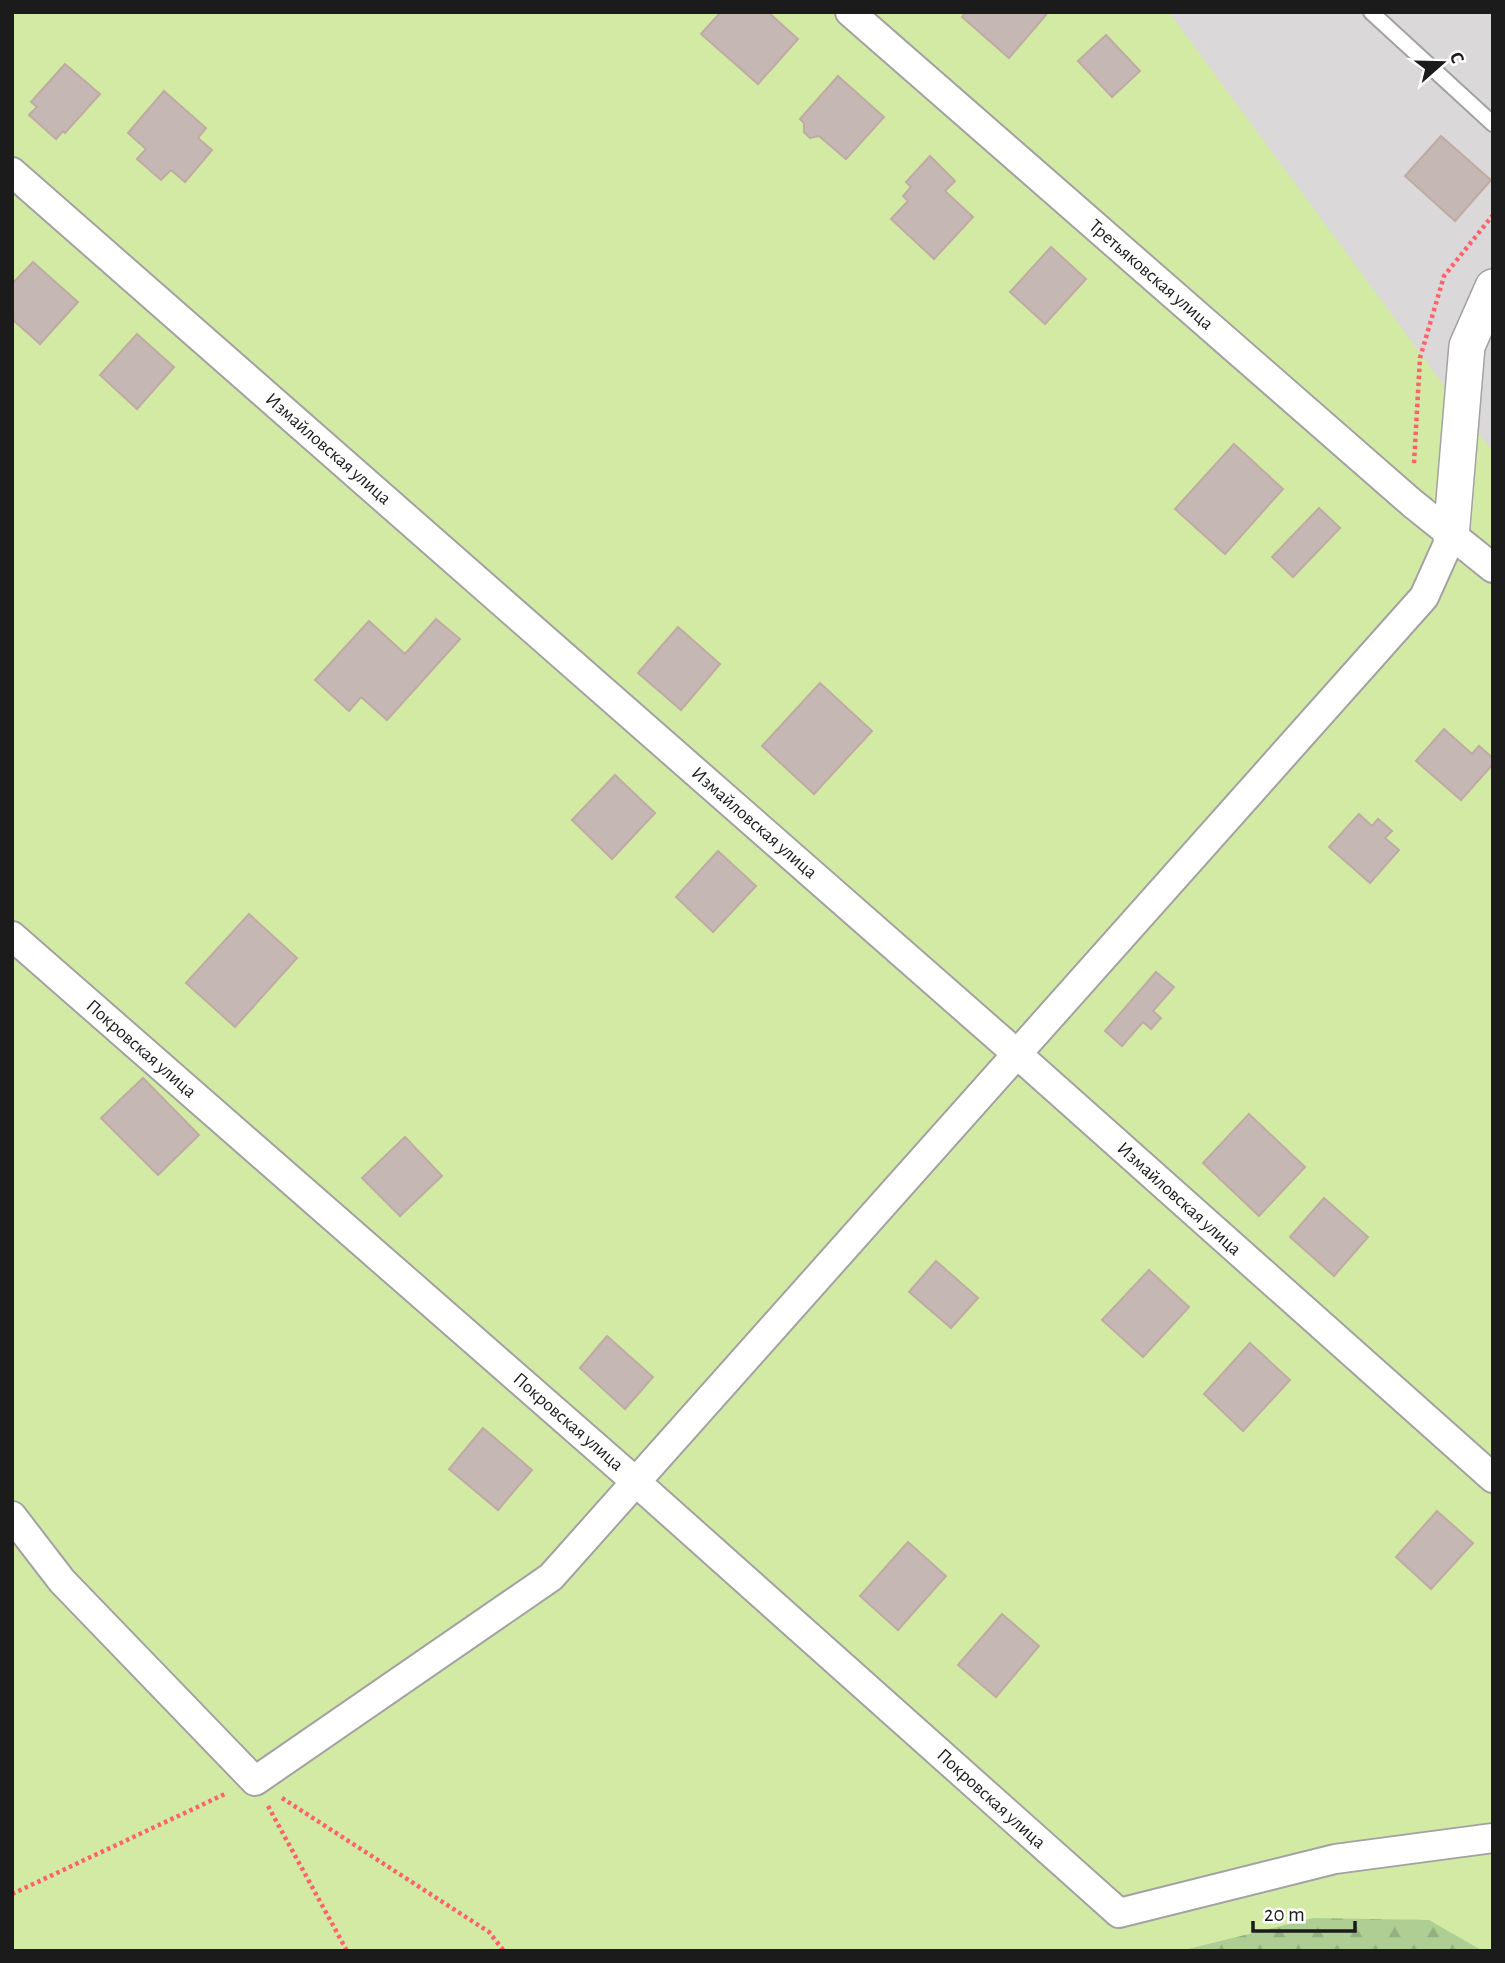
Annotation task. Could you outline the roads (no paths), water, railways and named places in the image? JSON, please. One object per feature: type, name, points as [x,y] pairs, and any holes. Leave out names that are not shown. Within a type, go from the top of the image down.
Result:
[{"type":"street","name":"Третьяковская улица","points":[[850,12],[1451,537],[1493,569]]},
{"type":"street","name":"Измайловская улица","points":[[12,172],[1017,1054],[1493,1478]]},
{"type":"street","points":[[12,1516],[62,1581],[255,1781],[551,1577],[1424,597],[1451,537],[1467,346],[1493,287]]},
{"type":"street","name":"Покровская улица","points":[[12,936],[636,1482],[1119,1913],[1335,1859],[1493,1838]]},
{"type":"lane","points":[[1371,12],[1493,124]]}]
